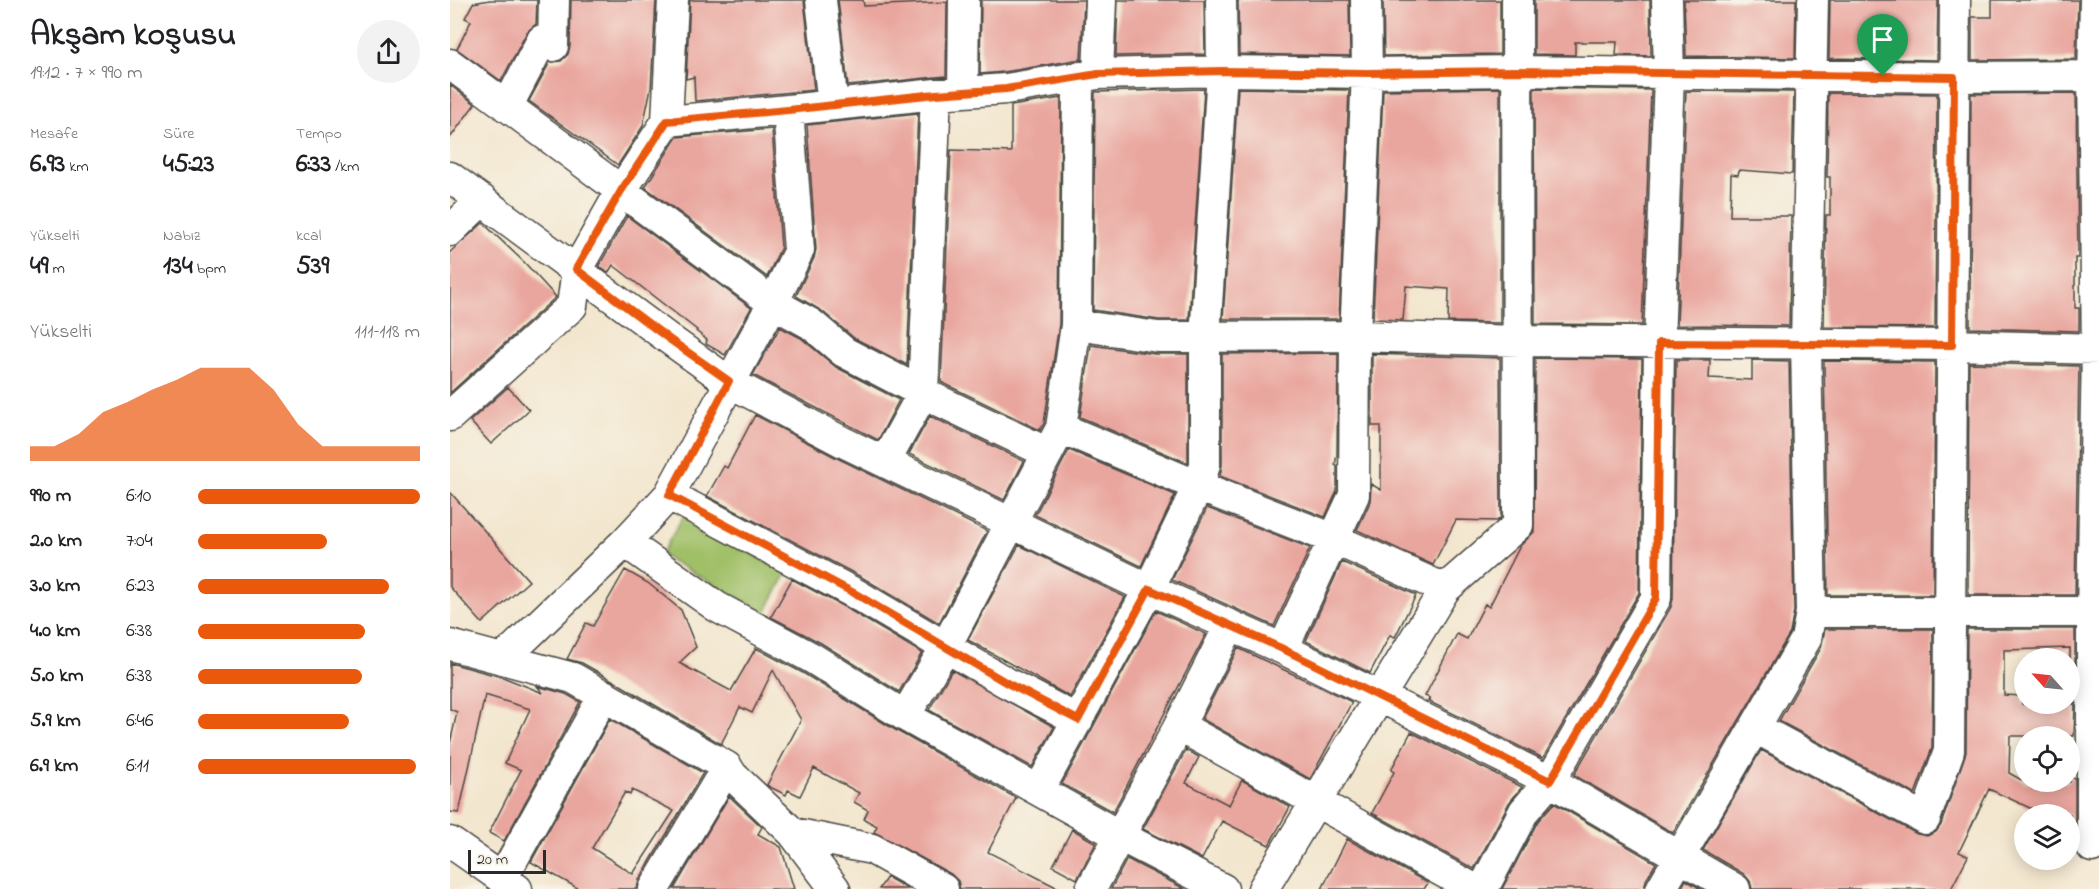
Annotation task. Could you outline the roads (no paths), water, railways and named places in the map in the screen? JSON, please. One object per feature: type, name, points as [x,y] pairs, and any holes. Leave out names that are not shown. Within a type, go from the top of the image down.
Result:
[{"type":"street","points":[[507,107],[542,40],[553,46],[554,0]]},
{"type":"street","points":[[450,416],[572,306],[576,269],[621,191],[667,121],[673,0]]},
{"type":"street","points":[[822,0],[833,105]]},
{"type":"street","points":[[885,462],[923,393],[950,92],[964,0]]},
{"type":"street","points":[[905,716],[946,646],[1054,441],[1076,325],[1088,76],[1101,0]]},
{"type":"street","points":[[1039,790],[1149,589],[1198,486],[1205,465],[1205,337],[1222,71],[1221,0]]},
{"type":"street","points":[[1283,649],[1354,495],[1354,336],[1367,73],[1366,0]]},
{"type":"street","points":[[1263,889],[1445,589],[1518,525],[1517,0]]},
{"type":"street","points":[[1483,889],[1524,811],[1550,781],[1656,598],[1659,343],[1669,75],[1667,0]]},
{"type":"street","points":[[1661,889],[1806,639],[1811,612],[1806,344],[1814,0]]},
{"type":"street","points":[[1756,728],[1925,819],[1949,751],[1954,0]]},
{"type":"street","points":[[2092,847],[2098,349],[2095,0]]},
{"type":"street","points":[[450,64],[773,303],[811,324],[844,352],[923,393],[1054,441],[1198,486],[1334,539],[1445,589]]},
{"type":"street","points":[[667,121],[950,92],[1006,89],[1088,76],[1222,71],[1367,73],[1516,71],[1669,75],[1954,77],[2096,76]]},
{"type":"street","points":[[503,659],[625,542],[669,495],[773,303],[799,250],[788,110]]},
{"type":"street","points":[[450,177],[729,381],[843,442],[1149,589],[1283,649],[1378,698],[1550,781],[1735,889]]},
{"type":"street","points":[[450,231],[482,200]]},
{"type":"street","points":[[1076,325],[1158,338],[1354,336],[1519,341],[1952,345],[2098,349]]},
{"type":"street","points":[[669,495],[854,593],[1007,683],[1078,720]]},
{"type":"street","points":[[625,542],[717,607],[812,658],[905,716],[1120,836],[1223,889]]},
{"type":"street","points":[[1811,612],[2096,612]]},
{"type":"street","points":[[1091,889],[1179,726],[1230,625]]},
{"type":"street","points":[[450,645],[573,678],[727,767],[732,775],[793,833],[835,889]]},
{"type":"street","points":[[450,842],[510,884],[604,695]]},
{"type":"street","points":[[1179,726],[1474,889]]},
{"type":"street","points":[[654,889],[727,767]]},
{"type":"street","points":[[793,833],[872,849],[943,889]]}]
